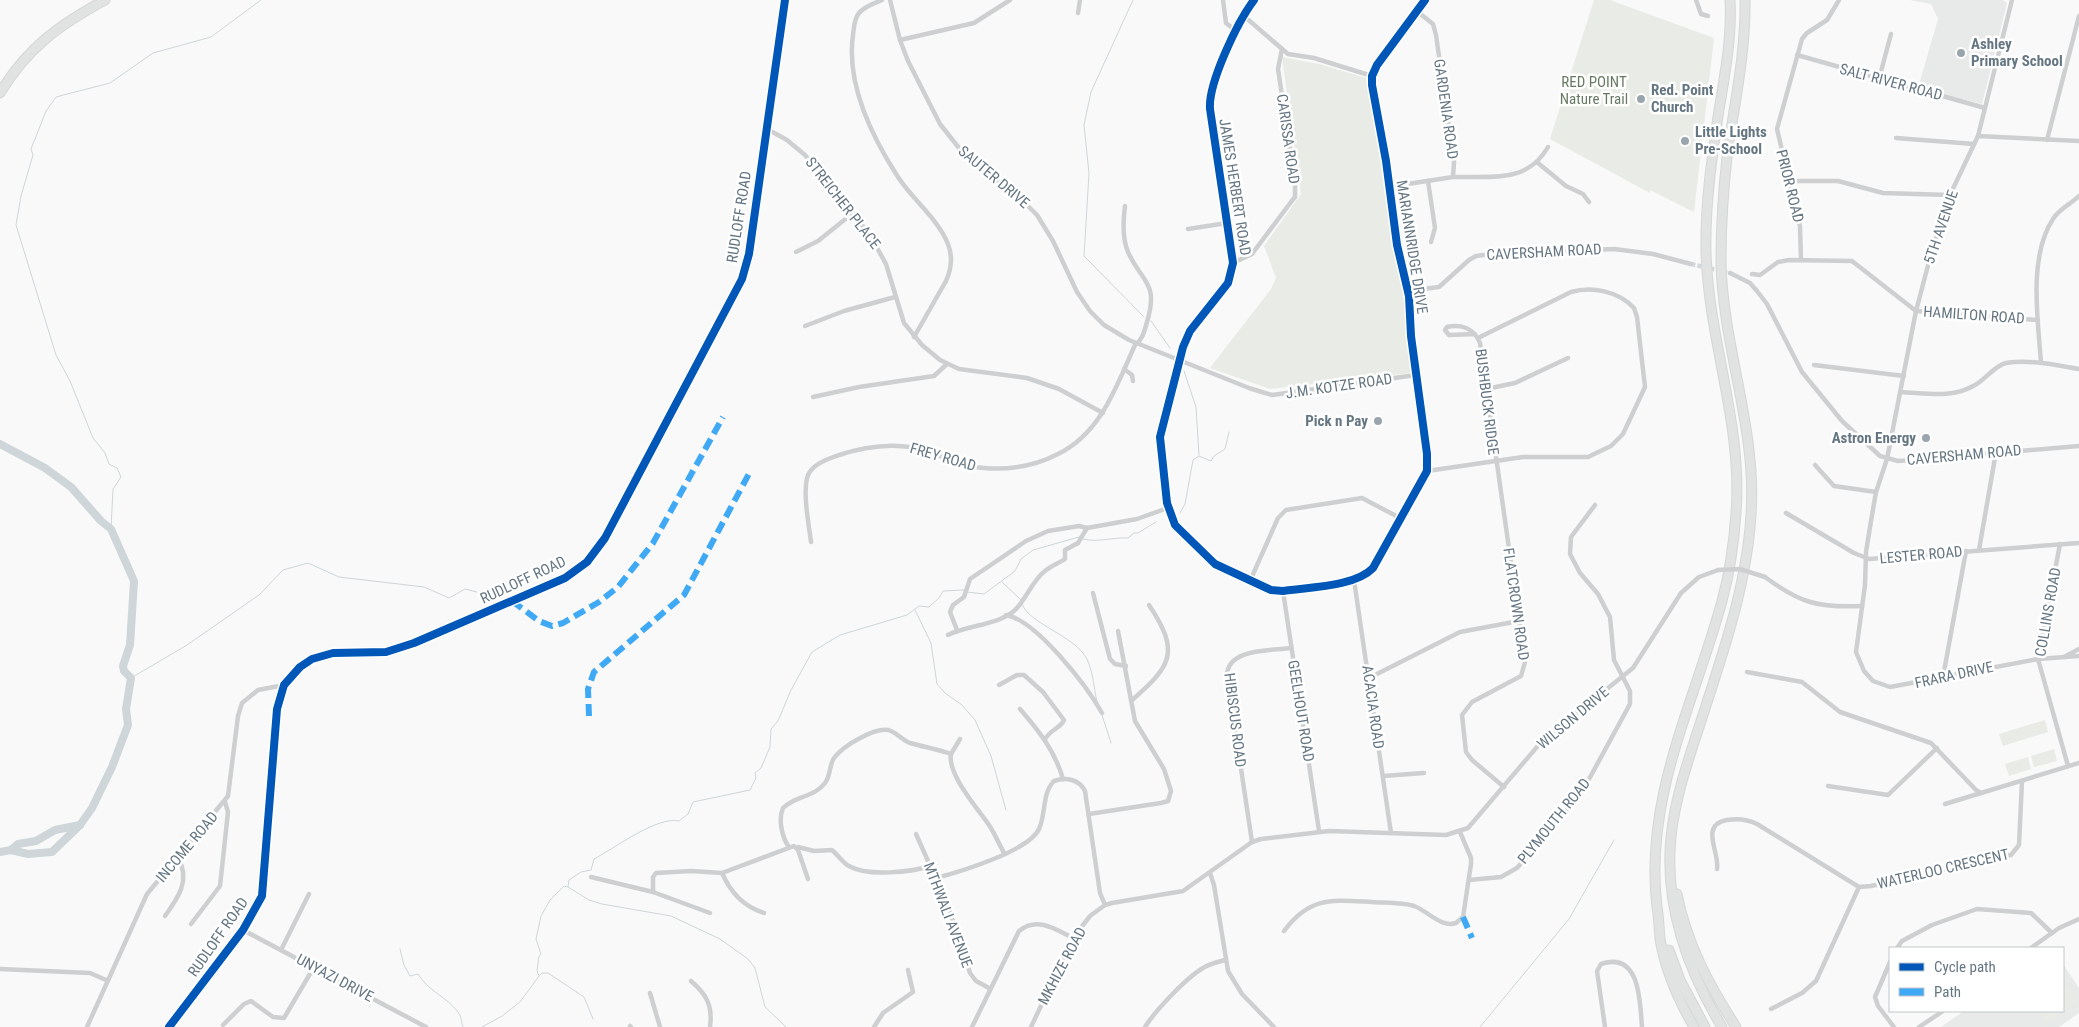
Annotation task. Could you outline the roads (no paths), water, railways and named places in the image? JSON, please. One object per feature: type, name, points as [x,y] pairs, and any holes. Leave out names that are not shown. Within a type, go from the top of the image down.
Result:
[{"type":"highway","points":[[0,93],[17,67],[51,33],[105,0]]},
{"type":"highway","points":[[1694,1027],[1664,954],[1657,906],[1654,863],[1659,812],[1671,760],[1722,601],[1730,565],[1736,510],[1735,449],[1712,320],[1706,250],[1708,198],[1728,54],[1730,0]]},
{"type":"highway","points":[[1722,1027],[1692,974],[1682,944],[1673,902],[1670,874],[1671,837],[1684,773],[1736,605],[1749,540],[1752,495],[1750,450],[1726,310],[1721,267],[1721,229],[1727,158],[1743,52],[1745,0]]},
{"type":"highway","points":[[1671,837],[1674,878],[1688,938],[1708,982],[1736,1027]]},
{"type":"highway","points":[[1657,906],[1680,980],[1705,1027]]},
{"type":"street","name":"RUDLOFF ROAD","points":[[169,1027],[243,930],[259,904],[264,888],[277,709],[284,685],[300,667],[312,659],[333,653],[386,652],[414,643],[565,578],[593,556],[608,533],[742,279],[749,254],[785,0]]},
{"type":"street","points":[[882,0],[862,10],[854,26],[852,52],[857,93],[890,165],[945,238],[951,255],[946,281],[914,337]]},
{"type":"street","name":"SAUTER DRIVE","points":[[890,0],[900,40],[929,107],[958,147],[1037,214],[1054,241],[1077,292],[1090,311],[1111,330],[1180,359]]},
{"type":"street","points":[[900,40],[974,24],[1010,0]]},
{"type":"street","points":[[1078,13],[1080,0]]},
{"type":"street","points":[[1224,0],[1226,23],[1236,31]]},
{"type":"street","name":"JAMES HERBERT ROAD","points":[[1254,0],[1236,31],[1213,85],[1209,101],[1234,263],[1228,283],[1190,331],[1180,359],[1160,437],[1168,508],[1175,525],[1208,559],[1220,568],[1250,582],[1271,590],[1283,591],[1354,580]]},
{"type":"street","points":[[1244,16],[1288,54],[1314,58],[1372,76],[1377,65],[1425,0]]},
{"type":"street","points":[[1696,0],[1701,14],[1708,16]]},
{"type":"street","name":"PRIOR ROAD","points":[[1801,260],[1800,226],[1777,129],[1804,36],[1827,20],[1839,0]]},
{"type":"street","name":"5TH AVENUE","points":[[1866,558],[1876,492],[1887,459],[1916,311],[1931,254],[1950,195],[1978,136],[2012,0]]},
{"type":"street","name":"GARDENIA ROAD","points":[[1388,187],[1453,178],[1454,162],[1436,35],[1433,24],[1418,12]]},
{"type":"street","points":[[2047,140],[2079,16]]},
{"type":"street","points":[[1879,79],[1891,34]]},
{"type":"street","name":"CARISSA ROAD","points":[[1234,263],[1252,254],[1295,196],[1295,183],[1278,68],[1282,49]]},
{"type":"street","name":"SALT RIVER ROAD","points":[[1797,55],[1985,108]]},
{"type":"street","name":"MARIANNRIDGE DRIVE","points":[[1372,76],[1388,187],[1408,291],[1416,374],[1427,454],[1427,471]]},
{"type":"street","name":"STREICHER PLACE","points":[[767,129],[787,140],[805,155],[854,214],[882,254],[904,323],[914,337],[947,364]]},
{"type":"street","points":[[1978,136],[2079,141]]},
{"type":"street","points":[[1896,138],[1974,144]]},
{"type":"street","points":[[1453,178],[1518,174],[1538,162],[1548,147]]},
{"type":"street","points":[[1538,162],[1566,186],[1582,194],[1589,202]]},
{"type":"street","points":[[1428,181],[1435,228],[1431,242]]},
{"type":"street","points":[[1789,181],[1838,181],[1883,193],[1950,195]]},
{"type":"street","points":[[2041,363],[2038,320],[2039,256],[2053,218],[2079,196]]},
{"type":"street","name":"FREY ROAD","points":[[811,542],[806,488],[811,470],[824,461],[846,453],[897,445],[919,449],[962,464],[982,468],[1026,466],[1046,460],[1070,447],[1093,427],[1103,413],[1138,342],[1142,340],[1151,311],[1152,296],[1147,282],[1132,260],[1125,242],[1125,206]]},
{"type":"street","points":[[796,252],[818,241],[854,214]]},
{"type":"street","points":[[1188,229],[1227,223]]},
{"type":"street","name":"CAVERSHAM ROAD","points":[[1408,291],[1422,290],[1444,284],[1463,265],[1476,256],[1492,254],[1606,249],[1653,254],[1692,264]]},
{"type":"street","name":"HAMILTON ROAD","points":[[1752,274],[1760,275],[1782,260],[1856,263],[1916,311],[2038,320]]},
{"type":"street","name":"CAVERSHAM ROAD","points":[[1730,273],[1750,283],[1758,291],[1767,304],[1802,372],[1824,401],[1868,446],[1887,459],[1915,460],[2079,446]]},
{"type":"street","points":[[1404,276],[1422,290]]},
{"type":"street","points":[[1476,336],[1571,292],[1584,288],[1599,290],[1628,302],[1637,318],[1645,387],[1618,440],[1588,457],[1523,457],[1497,461]]},
{"type":"street","points":[[806,326],[844,311],[895,297]]},
{"type":"street","name":"BUSHBUCK RIDGE","points":[[1427,471],[1497,461],[1476,336],[1461,326],[1447,327],[1444,330],[1449,335],[1476,336]]},
{"type":"street","points":[[1486,389],[1515,383],[1568,358]]},
{"type":"street","name":"J.M. KOTZE ROAD","points":[[1180,359],[1248,388],[1272,395],[1416,374]]},
{"type":"street","points":[[1900,392],[1957,393],[1978,383],[1993,370],[2006,363],[2041,363],[2079,369]]},
{"type":"street","points":[[813,397],[859,387],[934,376],[941,372],[947,364],[972,372],[1027,378],[1059,390],[1103,413]]},
{"type":"street","points":[[1814,365],[1904,376]]},
{"type":"street","points":[[1124,370],[1132,375],[1133,381]]},
{"type":"street","points":[[1979,550],[1996,452]]},
{"type":"street","name":"FLATCROWN ROAD","points":[[1497,461],[1525,662],[1521,676],[1472,702],[1462,716],[1466,752],[1504,787]]},
{"type":"street","points":[[1815,465],[1834,486],[1876,492]]},
{"type":"street","points":[[1354,580],[1367,574],[1373,568],[1427,471]]},
{"type":"street","points":[[1250,582],[1278,518],[1286,510],[1362,498],[1400,518]]},
{"type":"street","name":"PLYMOUTH ROAD","points":[[1469,880],[1501,877],[1511,872],[1578,798],[1630,704],[1631,696],[1614,660],[1610,617],[1598,594],[1574,563],[1569,548],[1571,537],[1595,505]]},
{"type":"street","points":[[957,630],[950,612],[953,606],[964,597],[970,579],[1035,536],[1048,531],[1079,526],[1085,530],[1137,519],[1168,508]]},
{"type":"street","points":[[1786,513],[1866,558]]},
{"type":"street","points":[[948,635],[957,630],[992,622],[1016,609],[1043,572],[1065,559],[1065,550],[1078,543],[1085,530]]},
{"type":"street","name":"LESTER ROAD","points":[[1857,660],[1856,643],[1865,585],[1866,558],[2079,542]]},
{"type":"street","name":"COLLINS ROAD","points":[[2060,544],[2038,659],[2068,766]]},
{"type":"street","points":[[1943,677],[1966,551]]},
{"type":"street","name":"WILSON DRIVE","points":[[1460,832],[1474,822],[1542,742],[1623,677],[1638,662],[1681,592],[1699,578],[1718,570],[1740,569],[1765,577],[1782,590],[1826,607],[1862,606]]},
{"type":"street","name":"ACACIA ROAD","points":[[1354,580],[1391,833]]},
{"type":"street","points":[[1347,581],[1356,590]]},
{"type":"street","name":"GEELHOUT ROAD","points":[[1283,591],[1319,831]]},
{"type":"street","points":[[1093,593],[1110,659],[1116,664],[1126,666]]},
{"type":"street","points":[[1131,702],[1148,685],[1167,660],[1169,654],[1167,641],[1149,605]]},
{"type":"street","points":[[1005,615],[1025,622],[1043,640],[1082,680],[1102,713]]},
{"type":"street","points":[[1369,678],[1460,632],[1520,621]]},
{"type":"street","points":[[1089,814],[1161,803],[1170,799],[1169,784],[1164,769],[1137,726],[1118,631]]},
{"type":"street","name":"HIBISCUS ROAD","points":[[1252,842],[1228,664],[1234,658],[1242,655],[1291,648]]},
{"type":"street","name":"FRARA DRIVE","points":[[2063,658],[2079,649]]},
{"type":"street","name":"FRARA DRIVE","points":[[1857,660],[1873,681],[1881,685],[1900,687],[2038,659],[2079,656]]},
{"type":"street","points":[[1747,672],[1802,682],[1840,712],[1924,739],[1937,748],[1981,793]]},
{"type":"street","points":[[1000,685],[1017,675],[1024,675],[1053,703],[1064,721],[1051,730],[1045,739]]},
{"type":"street","name":"INCOME ROAD","points":[[87,1027],[106,980],[147,894],[225,802],[230,790],[238,716],[242,703],[258,690],[284,685]]},
{"type":"street","points":[[1020,709],[1045,739],[1057,761],[1063,779]]},
{"type":"street","points":[[789,847],[785,842],[781,823],[783,808],[790,802],[810,795],[820,788],[828,778],[834,758],[869,733],[889,731],[906,741],[951,754]]},
{"type":"street","points":[[960,739],[951,754],[951,763],[955,773],[990,827],[1004,854]]},
{"type":"street","points":[[1828,786],[1888,795],[1937,748]]},
{"type":"street","points":[[1945,804],[2079,763]]},
{"type":"street","points":[[1383,776],[1424,773]]},
{"type":"street","points":[[936,878],[968,870],[1030,840],[1036,833],[1050,787],[1054,781],[1063,779],[1072,780],[1083,787],[1089,814],[1100,893],[1105,905],[1176,894],[1210,873],[1252,842],[1273,837],[1319,831],[1446,835],[1460,832],[1471,858],[1463,917],[1456,923],[1448,925],[1411,905],[1332,900],[1315,904],[1301,912],[1294,917],[1284,932]]},
{"type":"street","name":"WATERLOO CRESCENT","points":[[1717,869],[1718,863],[1712,840],[1712,829],[1715,825],[1724,821],[1748,820],[1859,887],[2011,855],[2019,846],[2022,781]]},
{"type":"street","points":[[192,924],[220,886],[228,812],[225,802]]},
{"type":"street","name":"MTHWALI AVENUE","points":[[916,834],[936,878],[970,973],[976,980],[989,988]]},
{"type":"street","points":[[653,892],[653,877],[656,873],[691,871],[722,873],[789,847],[797,847],[808,851],[834,852],[848,866],[860,870],[904,873],[930,866]]},
{"type":"street","points":[[797,847],[808,879]]},
{"type":"street","points":[[165,916],[183,888],[184,871],[178,858]]},
{"type":"street","points":[[722,873],[739,900],[750,908],[764,913]]},
{"type":"street","points":[[1210,873],[1217,902],[1225,960],[1236,986],[1274,1027]]},
{"type":"street","points":[[591,878],[653,892],[710,913]]},
{"type":"street","points":[[1771,1010],[1802,993],[1816,981],[1859,887]]},
{"type":"street","points":[[281,950],[309,894]]},
{"type":"street","name":"MKHIZE ROAD","points":[[1031,1027],[1073,938],[1090,916],[1105,905]]},
{"type":"street","points":[[1897,947],[1902,941],[1932,925],[1977,909],[2031,913],[2052,932]]},
{"type":"street","points":[[2032,947],[2052,932],[2079,919]]},
{"type":"street","points":[[972,1027],[989,988],[1016,935],[1022,928],[1034,924],[1043,924],[1073,938]]},
{"type":"street","name":"UNYAZI DRIVE","points":[[243,930],[426,1027]]},
{"type":"street","points":[[1145,1027],[1151,1018],[1196,973],[1205,967],[1225,960]]},
{"type":"street","points":[[1605,1027],[1597,971],[1601,964],[1620,961],[1628,967],[1637,984],[1642,1027]]},
{"type":"street","points":[[1889,964],[1875,997],[1878,1006],[1894,1027]]},
{"type":"street","points":[[223,1025],[248,1002],[254,1002],[273,1017],[284,1018],[314,967]]},
{"type":"street","points":[[0,970],[90,973],[106,980]]},
{"type":"street","points":[[874,1027],[883,1014],[912,993],[908,970]]},
{"type":"street","points":[[691,980],[704,992],[710,1008],[710,1027]]},
{"type":"street","points":[[650,994],[660,1027]]},
{"type":"street","points":[[1920,1027],[1942,1012]]},
{"type":"waterway","points":[[111,529],[113,489],[121,477],[117,468],[109,464],[105,453],[93,438],[70,381],[56,355],[16,225],[21,196],[33,155],[31,149],[46,111],[56,97],[110,83],[153,53],[211,37],[261,0]]},
{"type":"waterway","points":[[1133,0],[1091,92],[1084,125],[1089,173],[1084,256],[1144,317]]},
{"type":"waterway","points":[[1151,321],[1170,348]]},
{"type":"waterway","points":[[1184,371],[1196,407],[1199,455]]},
{"type":"waterway","points":[[1180,513],[1185,504],[1193,460],[1199,456],[1211,461],[1214,456],[1225,449],[1229,432]]},
{"type":"waterway","points":[[0,444],[45,468],[71,487],[101,521],[111,529],[134,581],[130,645],[123,666],[124,671],[131,678],[126,709],[128,725],[112,767],[92,808],[80,825],[52,852],[28,854],[11,850],[0,852]]},
{"type":"waterway","points":[[1083,539],[1128,538],[1156,522]]},
{"type":"waterway","points":[[967,592],[984,594],[1015,571],[1021,559],[1033,550],[1079,537]]},
{"type":"waterway","points":[[131,678],[187,645],[259,595],[283,570],[308,563],[339,577],[424,587],[449,598],[465,589],[477,592],[483,597],[490,594]]},
{"type":"waterway","points":[[1002,582],[1021,600]]},
{"type":"waterway","points":[[482,1027],[502,1016],[520,1002],[539,976],[537,971],[541,954],[536,939],[541,916],[550,900],[564,886],[568,887],[569,880],[581,872],[591,870],[594,859],[636,834],[659,823],[679,821],[688,814],[693,802],[750,790],[756,778],[755,773],[761,768],[770,747],[771,729],[778,721],[791,690],[812,652],[840,635],[907,615],[919,606],[929,607],[939,598],[943,591],[964,590]]},
{"type":"waterway","points":[[1022,604],[1033,618],[1081,651],[1089,664],[1097,702]]},
{"type":"waterway","points":[[915,610],[931,643],[937,684],[945,693],[962,705],[975,720],[991,756],[1006,810]]},
{"type":"waterway","points":[[1102,715],[1111,743]]},
{"type":"waterway","points":[[11,850],[18,844],[36,841],[55,830],[80,825]]},
{"type":"waterway","points":[[1480,1027],[1569,919],[1614,840]]},
{"type":"waterway","points":[[568,887],[589,900],[602,904],[671,916],[720,939],[748,959],[755,968],[765,1007],[786,1027]]},
{"type":"waterway","points":[[400,949],[404,965],[410,976],[418,974],[427,985],[449,1002],[458,1012],[463,1027]]},
{"type":"waterway","points":[[540,975],[548,973],[584,997],[593,1019]]},
{"type":"tunnel","points":[[1691,264],[1730,273]]},
{"type":"place","name":"Ashley Primary School","points":[[1961,53]]},
{"type":"place","name":"Red. Point Church","points":[[1641,99]]},
{"type":"place","name":"Little Lights Pre-School","points":[[1685,141]]},
{"type":"place","name":"Pick n Pay","points":[[1378,421]]},
{"type":"place","name":"Astron Energy","points":[[1926,438]]},
{"type":"park label","name":"RED POINT Nature Trail","points":[[1594,90]]}]
